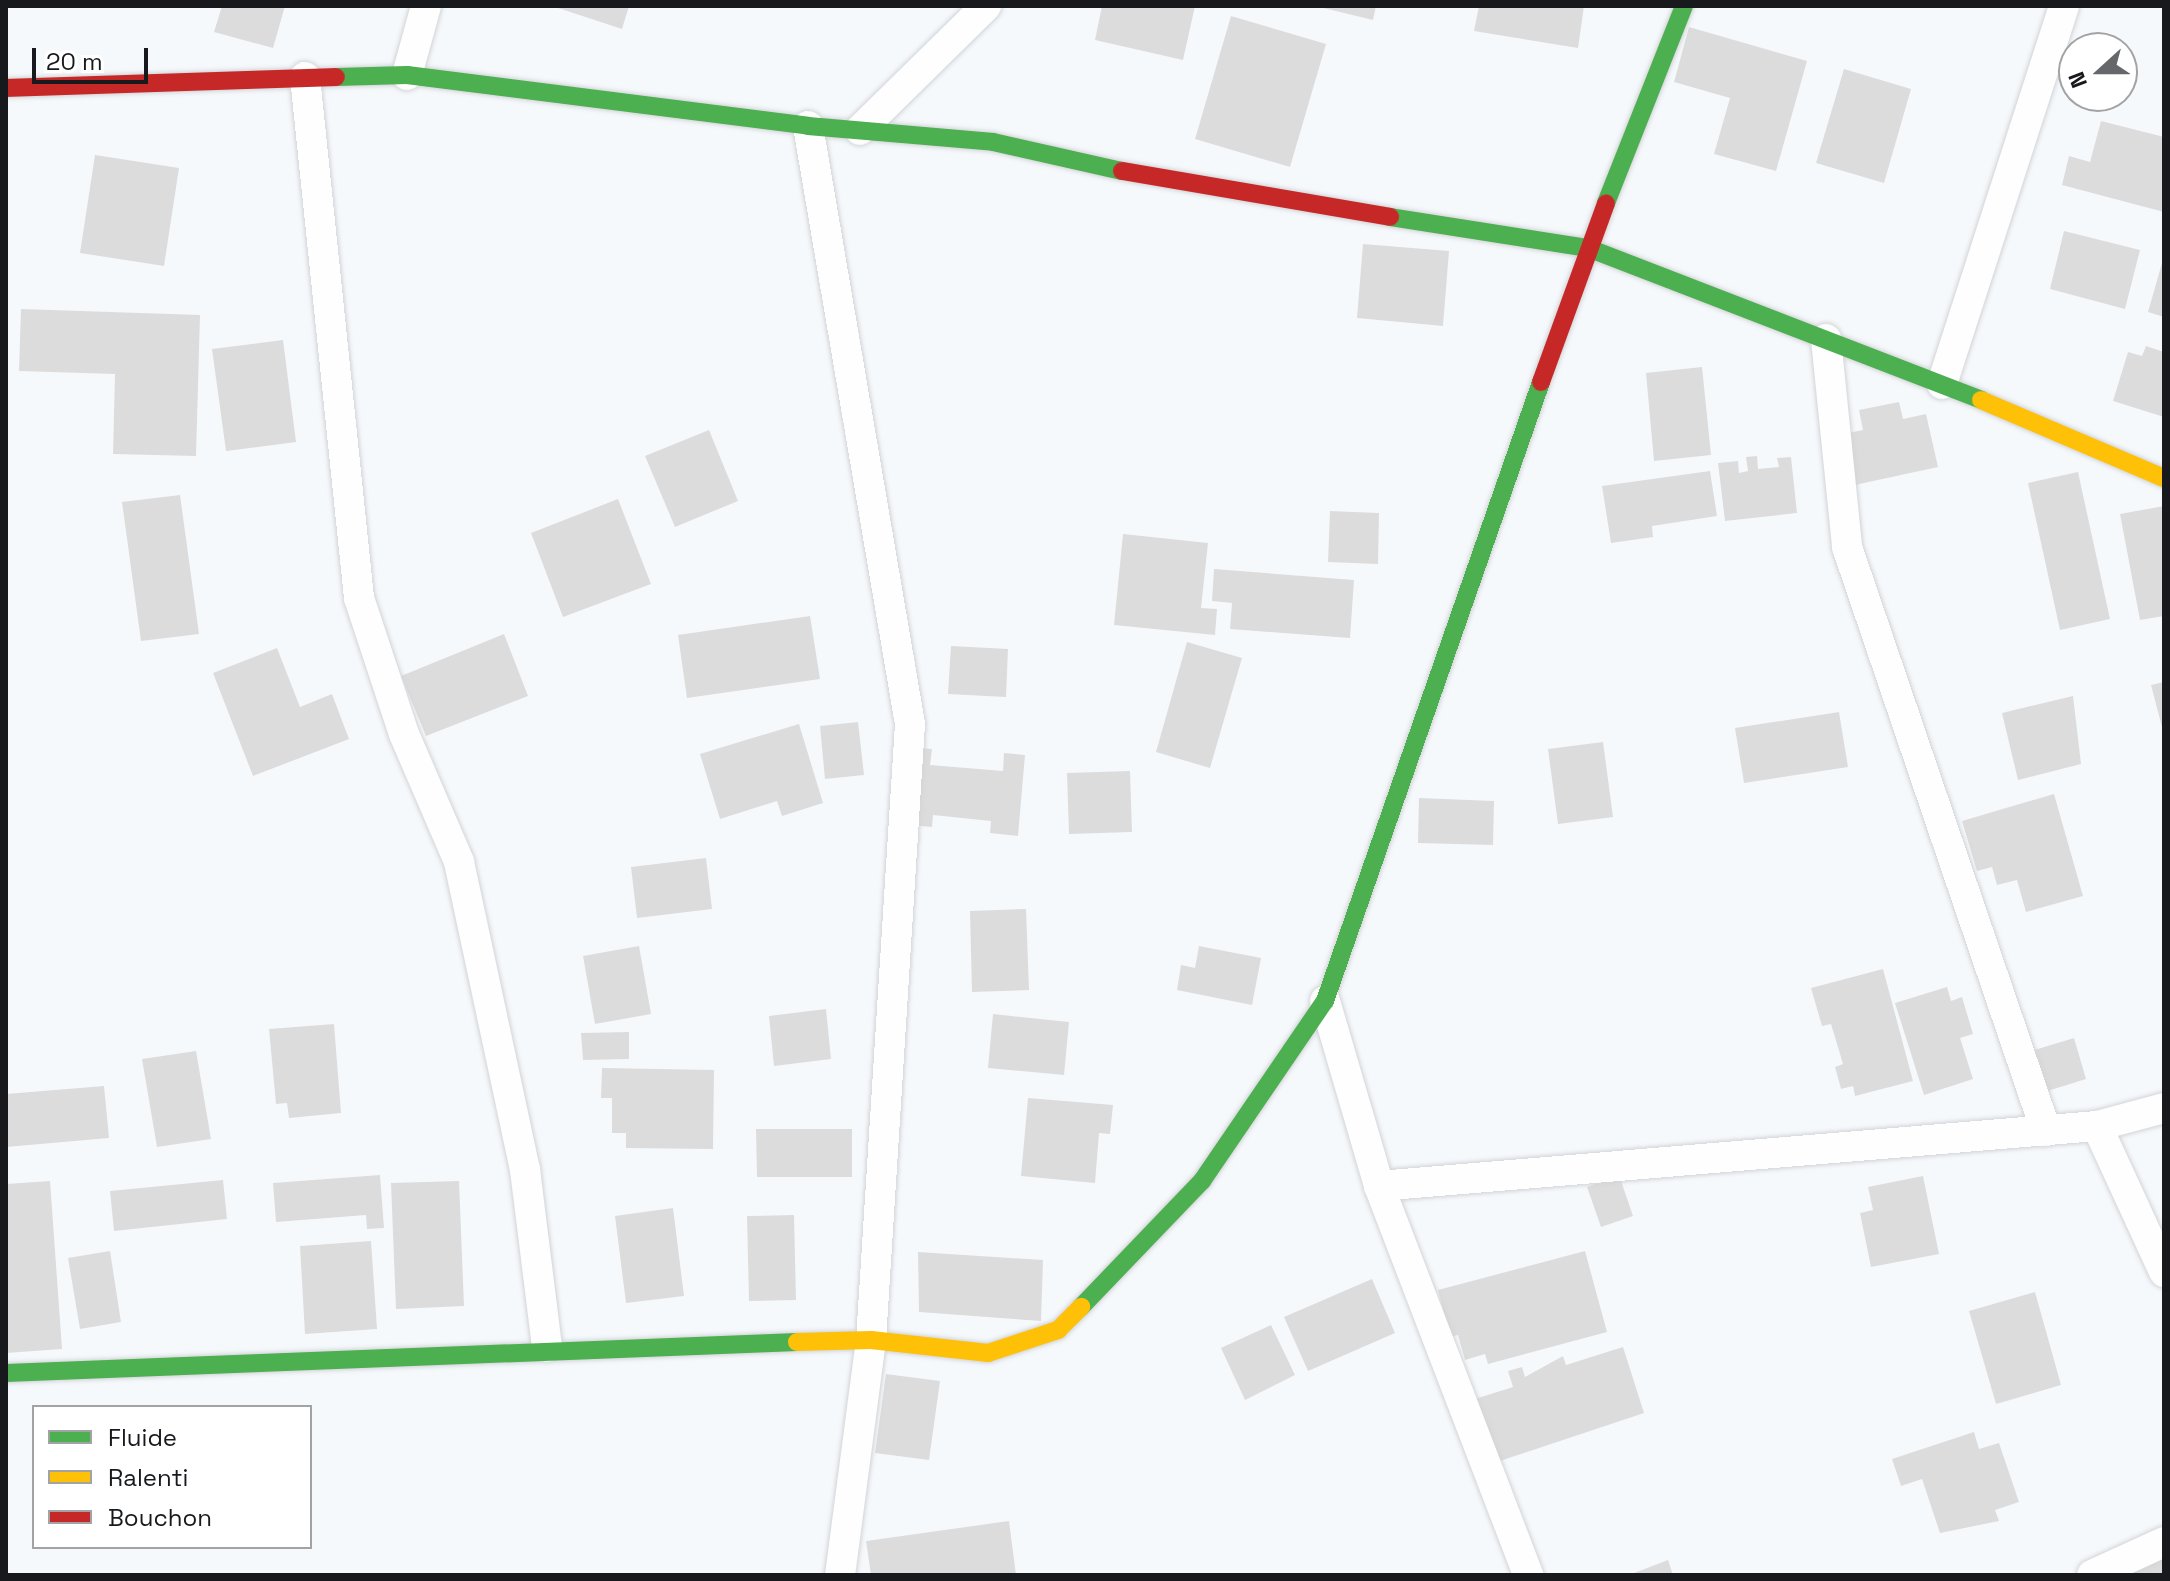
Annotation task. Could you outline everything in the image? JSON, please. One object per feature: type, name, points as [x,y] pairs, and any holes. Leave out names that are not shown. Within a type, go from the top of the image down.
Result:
[{"type":"street","points":[[407,75],[426,6]]},
{"type":"street","points":[[860,130],[986,6]]},
{"type":"street","points":[[6,1373],[547,1347],[871,1340],[988,1353],[1058,1330],[1202,1181],[1325,1001],[1588,248],[1684,6]]},
{"type":"street","points":[[1942,384],[2064,6]]},
{"type":"street","points":[[6,88],[407,75],[808,126],[993,142],[1199,188],[1588,248],[1942,384],[2164,478]]},
{"type":"street","points":[[305,77],[359,598],[404,734],[459,862],[525,1170],[547,1347]]},
{"type":"street","points":[[808,126],[910,724],[871,1340],[840,1575]]},
{"type":"street","points":[[1826,339],[1847,547],[2046,1131]]},
{"type":"street","points":[[1325,1001],[1379,1186],[1528,1575]]},
{"type":"street","points":[[1379,1186],[2097,1126],[2164,1108]]},
{"type":"street","points":[[2097,1126],[2164,1272]]},
{"type":"street","points":[[2092,1575],[2164,1542]]},
{"type":"building","points":[[222,6],[285,6],[273,48],[214,32]]},
{"type":"building","points":[[552,6],[629,6],[622,29]]},
{"type":"building","points":[[1102,6],[1195,6],[1183,60],[1095,40]]},
{"type":"building","points":[[1315,6],[1376,6],[1373,20]]},
{"type":"building","points":[[1479,6],[1584,6],[1578,48],[1474,31]]},
{"type":"building","points":[[1231,16],[1326,44],[1290,167],[1195,139]]},
{"type":"building","points":[[1689,27],[1807,61],[1776,171],[1714,154],[1730,98],[1674,82]]},
{"type":"building","points":[[1844,69],[1911,89],[1884,183],[1816,163]]},
{"type":"building","points":[[2101,121],[2164,137],[2164,212],[2062,185],[2069,156],[2090,162]]},
{"type":"building","points":[[95,155],[179,168],[164,266],[80,253]]},
{"type":"building","points":[[2064,231],[2140,250],[2125,309],[2050,289]]},
{"type":"building","points":[[1363,244],[1449,251],[1443,326],[1357,318]]},
{"type":"building","points":[[2164,256],[2164,317],[2148,312]]},
{"type":"building","points":[[21,309],[200,315],[196,456],[113,454],[115,374],[19,371]]},
{"type":"building","points":[[283,340],[296,442],[226,451],[212,349]]},
{"type":"building","points":[[2146,346],[2164,352],[2164,417],[2113,401],[2128,352],[2142,356]]},
{"type":"building","points":[[1702,367],[1711,455],[1654,461],[1646,373]]},
{"type":"building","points":[[1899,402],[1903,419],[1926,414],[1938,467],[1850,486],[1839,435],[1863,430],[1859,410]]},
{"type":"building","points":[[709,430],[738,501],[675,527],[645,456]]},
{"type":"building","points":[[1757,456],[1758,469],[1779,467],[1777,458],[1791,457],[1797,513],[1725,521],[1718,463],[1738,461],[1739,473],[1748,471],[1746,457]]},
{"type":"building","points":[[1710,471],[1717,516],[1652,526],[1653,537],[1611,543],[1602,486]]},
{"type":"building","points":[[2078,472],[2110,619],[2060,630],[2028,483]]},
{"type":"building","points":[[180,495],[199,634],[141,641],[122,502]]},
{"type":"building","points":[[618,499],[651,584],[563,617],[531,533]]},
{"type":"building","points":[[2164,506],[2164,616],[2140,620],[2120,514]]},
{"type":"building","points":[[1330,511],[1379,513],[1378,564],[1328,562]]},
{"type":"building","points":[[1123,534],[1208,543],[1201,608],[1217,609],[1215,635],[1114,625]]},
{"type":"building","points":[[1214,569],[1354,580],[1350,638],[1230,629],[1232,603],[1212,601]]},
{"type":"building","points":[[810,616],[820,679],[687,698],[678,635]]},
{"type":"building","points":[[504,634],[528,696],[426,736],[401,676]]},
{"type":"building","points":[[1187,642],[1242,658],[1210,768],[1156,752]]},
{"type":"building","points":[[951,646],[1008,649],[1006,697],[948,694]]},
{"type":"building","points":[[277,648],[300,707],[332,694],[349,739],[253,776],[213,673]]},
{"type":"building","points":[[2164,682],[2164,731],[2163,731],[2151,685]]},
{"type":"building","points":[[2073,696],[2081,764],[2018,780],[2002,713]]},
{"type":"building","points":[[1839,712],[1848,767],[1744,783],[1735,728]]},
{"type":"building","points":[[858,722],[864,775],[825,779],[820,726]]},
{"type":"building","points":[[799,724],[823,803],[782,816],[777,801],[720,819],[700,754]]},
{"type":"building","points":[[1603,742],[1613,817],[1558,824],[1548,749]]},
{"type":"building","points":[[917,748],[932,749],[930,765],[1003,771],[1004,753],[1025,755],[1018,836],[990,833],[991,821],[933,815],[932,827],[910,825]]},
{"type":"building","points":[[1130,771],[1132,832],[1069,834],[1067,773]]},
{"type":"building","points":[[2054,794],[2083,896],[2026,912],[2017,880],[1997,885],[1992,867],[1977,871],[1962,821]]},
{"type":"building","points":[[1419,798],[1494,801],[1493,845],[1418,843]]},
{"type":"building","points":[[706,858],[712,909],[637,918],[631,867]]},
{"type":"building","points":[[1026,909],[1029,990],[972,992],[970,911]]},
{"type":"building","points":[[639,946],[651,1014],[595,1024],[583,956]]},
{"type":"building","points":[[1199,946],[1261,958],[1252,1005],[1177,990],[1181,965],[1195,968]]},
{"type":"building","points":[[1883,969],[1913,1081],[1855,1096],[1853,1086],[1841,1089],[1835,1067],[1843,1064],[1831,1024],[1822,1026],[1811,988]]},
{"type":"building","points":[[1947,987],[1951,1001],[1962,997],[1973,1034],[1960,1038],[1973,1079],[1924,1095],[1895,1003]]},
{"type":"building","points":[[826,1009],[831,1059],[774,1066],[769,1016]]},
{"type":"building","points":[[993,1014],[1069,1022],[1064,1075],[988,1068]]},
{"type":"building","points":[[334,1024],[341,1113],[289,1118],[287,1103],[276,1104],[269,1029]]},
{"type":"building","points":[[629,1032],[629,1059],[583,1060],[581,1033]]},
{"type":"building","points":[[2074,1038],[2086,1079],[2041,1093],[2028,1052]]},
{"type":"building","points":[[196,1051],[211,1139],[157,1147],[142,1059]]},
{"type":"building","points":[[602,1068],[714,1070],[713,1149],[626,1148],[626,1133],[612,1133],[612,1098],[601,1098]]},
{"type":"building","points":[[104,1086],[109,1138],[6,1147],[6,1094]]},
{"type":"building","points":[[1028,1098],[1113,1105],[1110,1134],[1099,1133],[1095,1183],[1021,1176]]},
{"type":"building","points":[[756,1129],[852,1129],[852,1177],[757,1177]]},
{"type":"building","points":[[380,1175],[384,1228],[367,1229],[366,1215],[276,1222],[273,1183]]},
{"type":"building","points":[[1619,1175],[1633,1216],[1601,1227],[1587,1187]]},
{"type":"building","points":[[1923,1176],[1939,1254],[1871,1267],[1860,1213],[1873,1210],[1868,1187]]},
{"type":"building","points":[[223,1180],[227,1219],[114,1231],[110,1191]]},
{"type":"building","points":[[50,1181],[62,1349],[6,1353],[6,1184]]},
{"type":"building","points":[[459,1181],[464,1306],[396,1309],[391,1183]]},
{"type":"building","points":[[673,1208],[684,1296],[626,1303],[615,1216]]},
{"type":"building","points":[[794,1215],[796,1300],[749,1301],[747,1216]]},
{"type":"building","points":[[371,1241],[377,1329],[305,1334],[300,1246]]},
{"type":"building","points":[[110,1251],[121,1322],[80,1329],[68,1258]]},
{"type":"building","points":[[1585,1251],[1607,1332],[1488,1364],[1485,1354],[1465,1360],[1458,1335],[1450,1337],[1438,1290]]},
{"type":"building","points":[[918,1252],[1043,1260],[1041,1321],[919,1312]]},
{"type":"building","points":[[1372,1279],[1395,1333],[1308,1371],[1284,1317]]},
{"type":"building","points":[[2035,1292],[2061,1385],[1996,1404],[1969,1311]]},
{"type":"building","points":[[1271,1325],[1295,1375],[1245,1400],[1221,1348]]},
{"type":"building","points":[[1623,1347],[1644,1413],[1497,1462],[1475,1399],[1513,1387],[1508,1371],[1522,1367],[1525,1377],[1563,1356],[1566,1365]]},
{"type":"building","points":[[886,1374],[940,1381],[929,1460],[875,1453]]},
{"type":"building","points":[[1974,1432],[1979,1449],[1999,1443],[2019,1502],[1995,1510],[1999,1521],[1940,1533],[1922,1479],[1901,1486],[1892,1459]]},
{"type":"building","points":[[1009,1521],[1016,1575],[871,1575],[866,1541]]},
{"type":"building","points":[[2164,1550],[2164,1575],[2108,1575]]},
{"type":"building","points":[[1668,1560],[1673,1575],[1629,1575]]},
{"type":"traffic: fast","points":[[1606,203],[1684,6]]},
{"type":"traffic: fast","points":[[336,77],[407,75],[808,126],[993,142],[1122,171]]},
{"type":"traffic: fast","points":[[1390,217],[1588,248],[1981,400]]},
{"type":"traffic: fast","points":[[1081,1307],[1202,1181],[1325,1001],[1541,382]]},
{"type":"traffic: fast","points":[[6,1373],[797,1342]]},
{"type":"traffic: slow","points":[[1981,400],[2164,478]]},
{"type":"traffic: slow","points":[[797,1342],[871,1340],[988,1353],[1058,1330],[1081,1307]]},
{"type":"traffic: jam","points":[[6,88],[336,77]]},
{"type":"traffic: jam","points":[[1122,171],[1390,217]]},
{"type":"traffic: jam","points":[[1541,382],[1606,203]]}]
